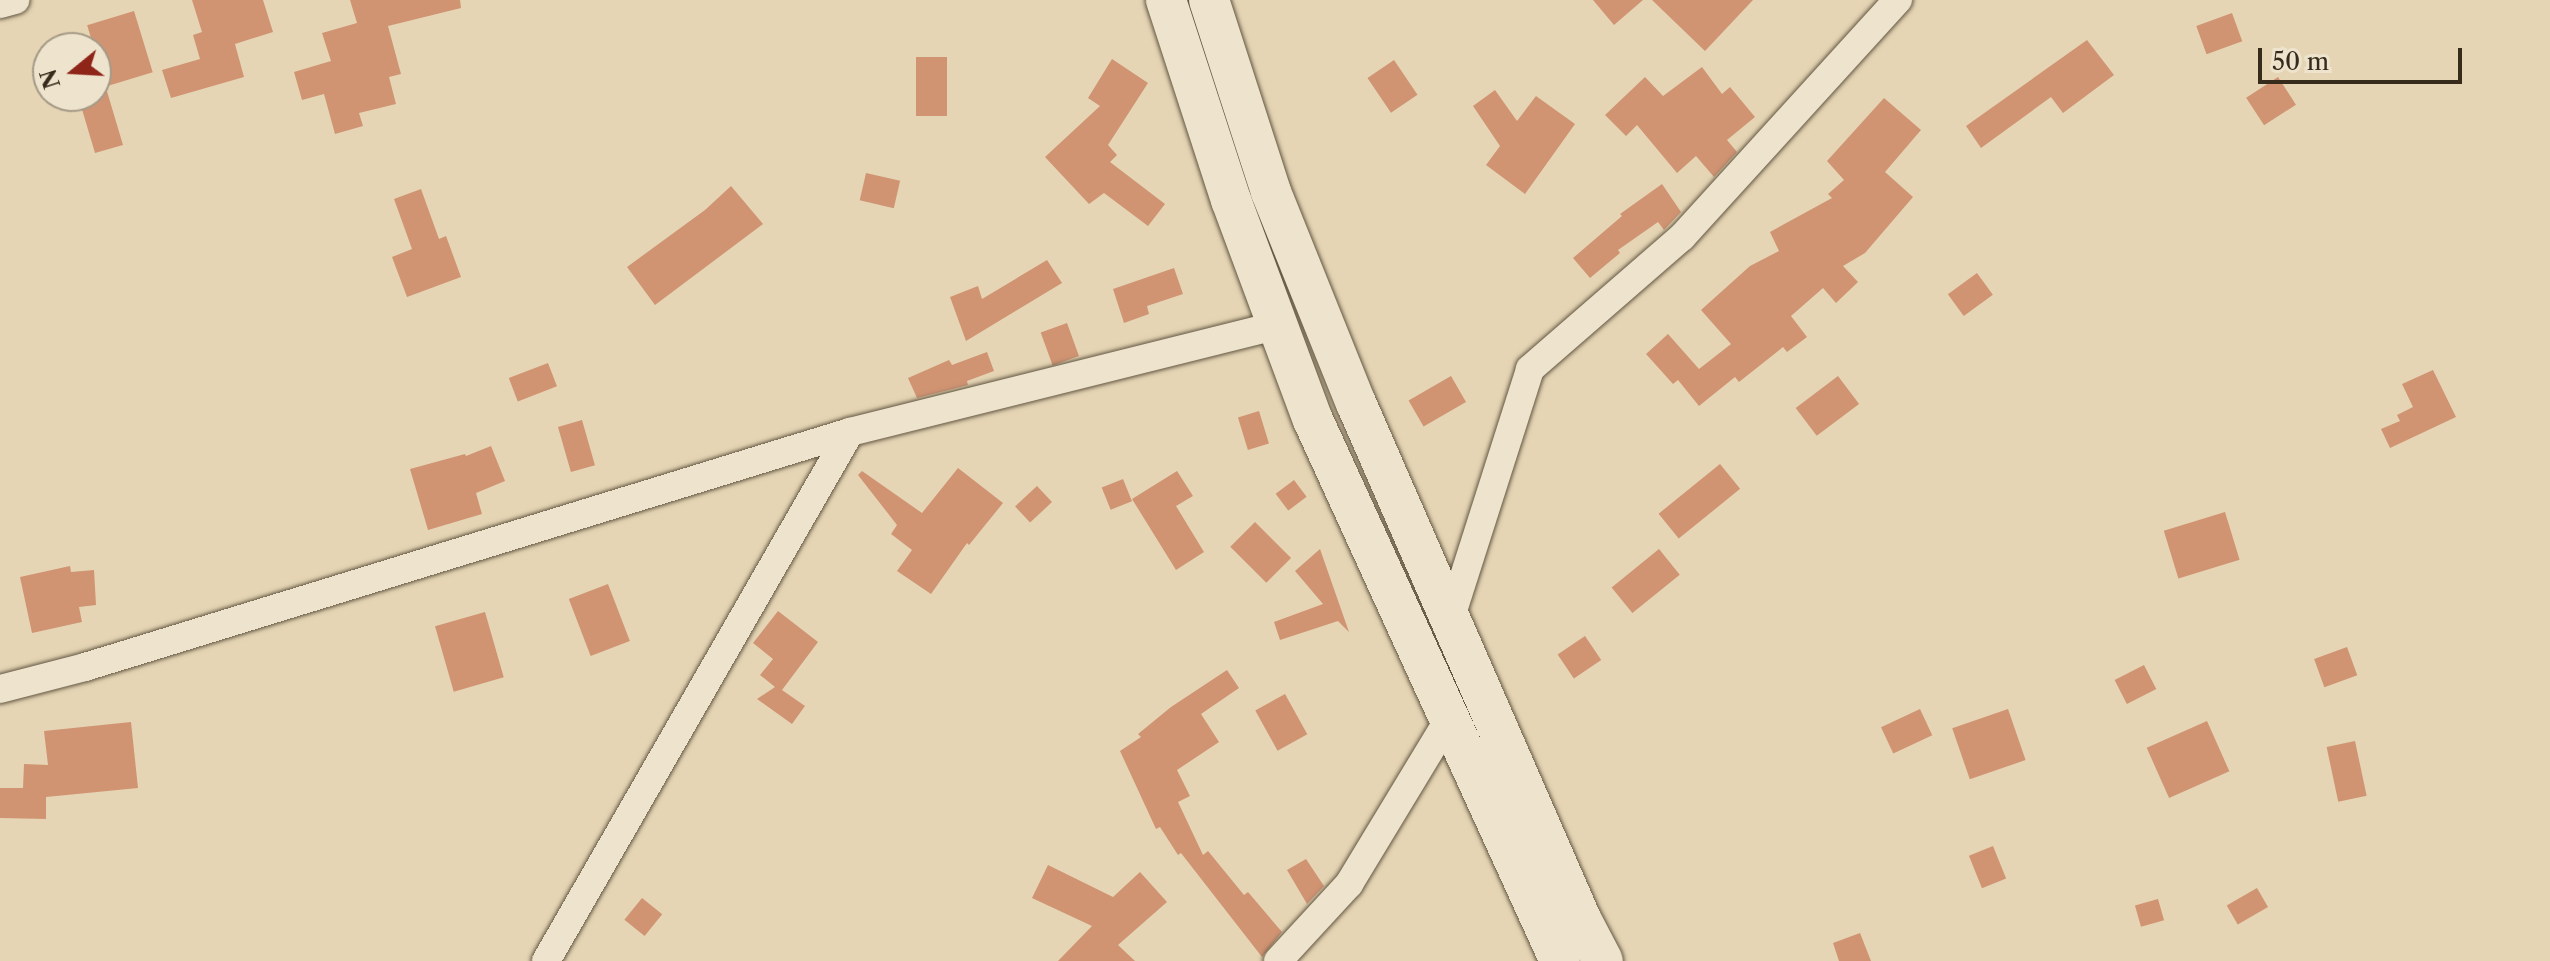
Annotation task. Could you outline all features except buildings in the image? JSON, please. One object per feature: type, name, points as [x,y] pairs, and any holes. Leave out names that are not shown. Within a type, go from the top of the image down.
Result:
[{"type":"main road","points":[[1166,0],[1231,200],[1313,420],[1560,961]]},
{"type":"main road","points":[[1209,0],[1271,192],[1356,403],[1581,919],[1603,961]]},
{"type":"street","points":[[1451,617],[1530,369],[1682,237],[1898,0]]},
{"type":"street","points":[[0,689],[85,667],[850,432],[1278,325]]},
{"type":"street","points":[[546,961],[850,432]]},
{"type":"street","points":[[1278,961],[1349,884],[1450,717]]}]
